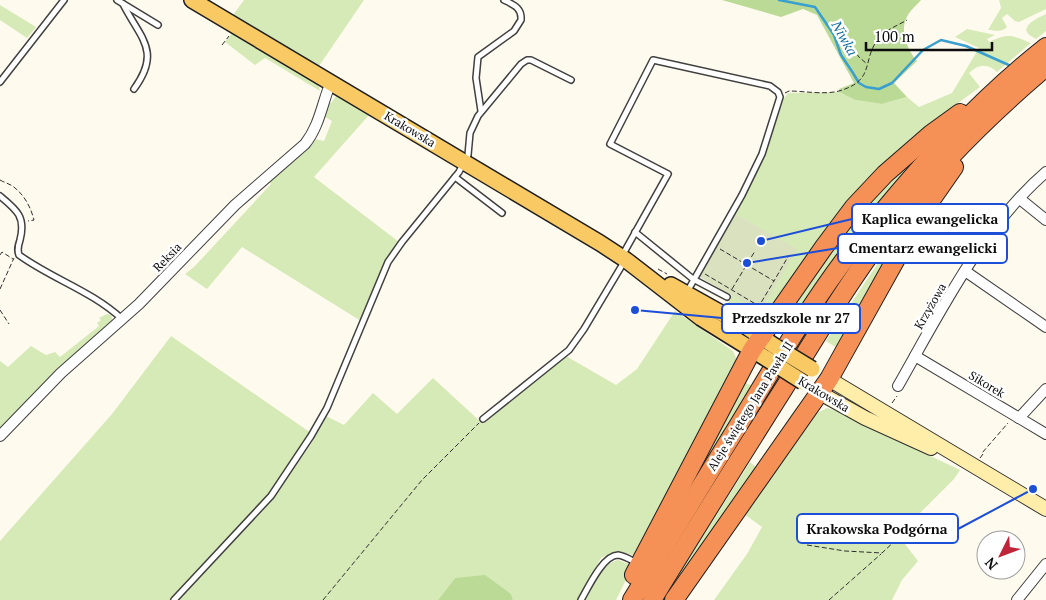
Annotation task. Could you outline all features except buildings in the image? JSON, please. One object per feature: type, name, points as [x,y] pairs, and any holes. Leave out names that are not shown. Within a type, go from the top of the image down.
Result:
[{"type":"highway","name":"Aleje świętego Jana Pawła II","points":[[632,600],[764,383],[855,246],[915,172],[947,138],[1010,84],[1046,48]]},
{"type":"highway","name":"Aleje świętego Jana Pawła II","points":[[652,600],[818,333],[868,257],[922,188],[998,108],[1010,84],[1046,67]]},
{"type":"highway","points":[[620,600],[764,348],[838,226],[869,190],[903,157],[931,134],[1010,84]]},
{"type":"highway","points":[[674,600],[825,386],[924,210],[998,108]]},
{"type":"main road","name":"Krakowska","points":[[192,0],[686,294],[764,348],[803,382],[825,386]]},
{"type":"main road","name":"Krakowska","points":[[624,258],[701,318],[812,368],[825,386],[865,418],[985,472],[1046,509]]},
{"type":"street","name":"Reksia","points":[[0,436],[61,373],[140,304],[235,205],[305,144],[316,126],[331,82]]},
{"type":"street","name":"Krzyżowa","points":[[898,386],[965,271],[1000,221],[1046,172]]},
{"type":"street","points":[[1020,199],[1046,220]]},
{"type":"street","points":[[965,271],[1046,327]]},
{"type":"street","name":"Sikorek","points":[[915,356],[1046,434]]},
{"type":"street","points":[[1016,416],[1046,389]]},
{"type":"street","points":[[1017,600],[1046,564]]},
{"type":"lane","points":[[0,82],[64,0]]},
{"type":"lane","points":[[116,0],[158,25]]},
{"type":"lane","points":[[481,111],[476,78],[478,57],[514,31],[521,20],[520,11],[517,7],[504,0]]},
{"type":"lane","points":[[122,4],[145,41],[148,52],[146,69],[134,89]]},
{"type":"lane","points":[[174,600],[262,506],[279,484],[322,418],[388,262],[465,162],[468,155],[470,133],[481,111],[520,64],[527,60],[571,80]]},
{"type":"lane","points":[[483,419],[569,350],[584,329],[624,258],[635,232],[668,174],[610,144],[653,60],[770,86],[778,92],[780,97],[758,162],[742,195],[686,294]]},
{"type":"lane","points":[[455,177],[502,212]]},
{"type":"lane","points":[[0,196],[14,208],[21,219],[23,230],[18,249],[19,255],[100,300],[123,319]]},
{"type":"lane","points":[[635,232],[693,279],[727,297]]},
{"type":"lane","points":[[581,600],[600,569],[610,557],[622,556],[640,564]]},
{"type":"path","points":[[780,97],[789,91],[838,91],[855,85],[862,78],[881,35],[907,20]]},
{"type":"path","points":[[222,45],[225,41]]},
{"type":"path","points":[[852,48],[868,64]]},
{"type":"path","points":[[0,180],[14,187],[31,208],[34,220],[26,222]]},
{"type":"path","points":[[719,248],[774,281]]},
{"type":"path","points":[[727,297],[755,251]]},
{"type":"path","points":[[0,255],[2,252],[14,259]]},
{"type":"path","points":[[704,274],[759,306],[789,255]]},
{"type":"path","points":[[0,310],[10,324]]},
{"type":"path","points":[[984,454],[982,453],[1016,416]]},
{"type":"path","points":[[323,600],[422,480],[483,419]]},
{"type":"path","points":[[829,600],[898,538]]},
{"type":"path","points":[[807,545],[845,551],[882,553]]},
{"type":"green space","points":[[244,0],[364,0],[319,66],[233,15]]},
{"type":"green space","points":[[722,0],[921,0],[907,16],[904,24],[904,35],[908,47],[917,61],[894,83],[907,97],[882,104],[855,100],[839,92],[839,89],[854,83],[817,15],[803,9],[781,17]]},
{"type":"green space","points":[[999,0],[1046,0],[1046,9],[1019,22],[1007,14],[1002,18],[1007,27],[1005,29],[998,31],[988,30],[1001,8]]},
{"type":"green space","points":[[0,5],[36,27],[27,38],[0,20]]},
{"type":"green space","points":[[1046,14],[1046,31],[1036,39],[1027,32],[1027,28],[1032,21]]},
{"type":"green space","points":[[967,29],[995,35],[987,39],[989,42],[1001,37],[1010,36],[1031,43],[997,72],[987,66],[979,66],[969,73],[980,87],[912,137],[864,182],[838,212],[765,314],[750,318],[726,306],[732,295],[761,312],[796,249],[734,213],[756,171],[784,98],[788,93],[839,92],[855,100],[882,104],[907,97],[919,107],[952,93],[979,48],[955,37]]},
{"type":"green space","points":[[232,33],[315,82],[318,84],[320,91],[265,58],[255,65],[225,42]]},
{"type":"green space","points":[[336,96],[369,115],[314,177],[399,242],[387,261],[361,321],[242,247],[207,289],[185,274],[194,267],[271,184],[269,181],[315,139],[324,141],[332,121],[325,117],[328,103],[331,103]]},
{"type":"green space","points":[[926,147],[907,167],[857,230],[796,319],[787,313],[867,202]]},
{"type":"green space","points":[[920,207],[840,350],[826,341],[880,260]]},
{"type":"green space","points":[[734,213],[797,249],[761,312],[698,276]]},
{"type":"green space","points":[[675,311],[733,351],[737,360],[736,364],[635,554],[632,555],[620,551],[601,558],[578,600],[513,600],[511,594],[455,578],[438,600],[177,600],[212,561],[265,508],[311,444],[326,416],[344,425],[373,393],[397,414],[433,378],[483,424],[566,356],[616,385],[637,369]]},
{"type":"green space","points":[[107,314],[111,315],[113,321],[0,430],[0,361],[8,367],[31,346],[46,355],[55,352],[60,357],[99,326],[97,323],[101,320],[99,318]]},
{"type":"green space","points":[[171,336],[311,433],[278,484],[171,600],[0,600],[0,541],[112,414]]},
{"type":"green space","points":[[744,382],[754,387],[649,558]]},
{"type":"green space","points":[[798,405],[800,406],[666,600],[663,600],[750,462],[756,467]]},
{"type":"green space","points":[[827,408],[960,470],[954,479],[898,535],[918,561],[902,580],[892,600],[714,600],[747,554],[762,527],[744,514],[815,414]]},
{"type":"green space","points":[[618,560],[629,564],[630,572],[616,600],[583,600],[602,571]]},
{"type":"green space","points":[[485,575],[511,594],[513,600],[438,600],[455,578]]},
{"type":"waterway","name":"Niwka","points":[[779,0],[815,7],[834,35],[841,55],[859,83],[866,87],[879,89],[892,83],[923,50],[941,40],[966,46],[1011,66]]},
{"type":"place","name":"Kaplica ewangelicka","points":[[761,241]]},
{"type":"place","name":"Cmentarz ewangelicki","points":[[747,263]]},
{"type":"place","name":"Przedszkole nr 27","points":[[635,310]]},
{"type":"place","name":"Krakowska Podgórna","points":[[1033,489]]}]
